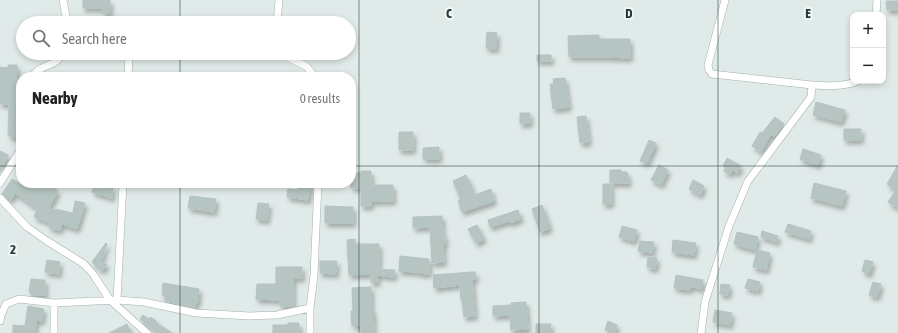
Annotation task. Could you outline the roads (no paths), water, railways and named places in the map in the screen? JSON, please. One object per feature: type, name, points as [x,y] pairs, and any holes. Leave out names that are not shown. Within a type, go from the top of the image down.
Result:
[{"type":"street","points":[[63,0],[66,16]]},
{"type":"street","points":[[278,16],[279,0]]},
{"type":"street","points":[[725,0],[708,65],[712,74],[812,85],[837,86],[850,84]]},
{"type":"street","points":[[876,12],[877,0]]},
{"type":"street","points":[[36,72],[40,68],[57,62],[58,60]]},
{"type":"street","points":[[128,72],[129,60]]},
{"type":"street","points":[[293,60],[306,66],[311,72]]},
{"type":"street","points":[[700,333],[705,302],[729,226],[748,181],[810,97],[812,85]]},
{"type":"street","points":[[0,183],[16,157]]},
{"type":"street","points":[[114,300],[123,188]]},
{"type":"street","points":[[310,333],[310,308],[314,275],[318,188]]},
{"type":"street","points":[[0,198],[27,227],[84,264],[114,300],[147,333]]},
{"type":"street","points":[[0,321],[6,304],[19,299],[54,303],[114,300],[144,302],[196,313],[250,316],[276,315],[310,308]]},
{"type":"street","points":[[54,303],[54,333]]}]
